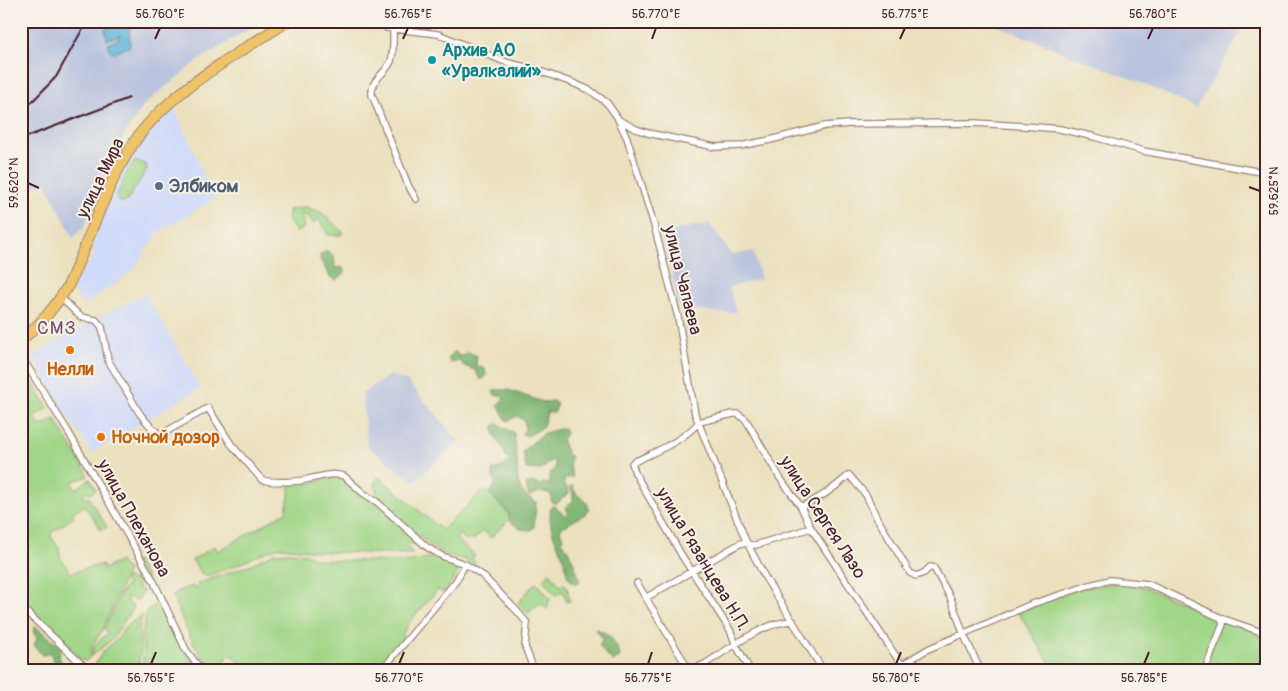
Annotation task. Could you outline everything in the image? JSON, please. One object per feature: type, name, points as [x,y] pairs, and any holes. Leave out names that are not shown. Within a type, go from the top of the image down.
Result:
[{"type":"highway","name":"улица Мира","points":[[21,340],[42,320],[60,298],[78,265],[118,173],[133,144],[141,134],[164,108],[191,86],[288,21]]},
{"type":"street","name":"улица Чапаева","points":[[379,21],[383,26],[438,34],[508,63],[534,69],[573,83],[591,91],[607,103],[619,120],[628,138],[654,225],[678,317],[696,414],[748,544],[766,579],[823,670]]},
{"type":"street","points":[[393,28],[391,62],[377,77],[371,89],[408,185],[416,199]]},
{"type":"street","points":[[619,120],[648,133],[715,147],[740,146],[825,126],[849,124],[974,123],[1024,126],[1060,129],[1143,151],[1267,173]]},
{"type":"street","points":[[60,298],[81,317],[96,320],[102,327],[108,360],[140,414],[160,436],[208,408],[231,444],[262,480],[269,482],[308,480],[319,476],[344,476],[362,493],[378,502],[427,547],[442,556],[465,564],[482,575],[525,622],[525,647],[534,670]]},
{"type":"street","name":"улица Плеханова","points":[[21,356],[69,433],[153,580],[186,650],[201,670]]},
{"type":"street","name":"улица Сергея Лазо","points":[[699,422],[733,414],[743,416],[780,478],[801,508],[811,528],[903,667]]},
{"type":"street","name":"улица Рязанцева Н.П.","points":[[699,422],[694,428],[674,442],[632,463],[646,493],[682,556],[730,630],[750,670]]},
{"type":"street","points":[[801,508],[828,492],[848,475],[866,495],[877,518],[910,573],[916,576],[924,573],[930,567],[934,568],[951,599],[964,635],[980,670]]},
{"type":"street","points":[[647,597],[741,543],[756,545],[811,528]]},
{"type":"street","points":[[382,670],[450,588],[465,564]]},
{"type":"street","points":[[893,670],[903,667],[928,650],[1032,604],[1110,580],[1148,584],[1221,618],[1267,634]]},
{"type":"street","points":[[637,582],[688,669],[704,664],[770,625],[783,621],[793,621]]},
{"type":"street","points":[[21,607],[84,669]]},
{"type":"street","points":[[1205,670],[1224,624],[1221,618]]},
{"type":"shaded area","points":[[21,21],[262,21],[196,62],[146,103],[126,131],[84,227],[73,238],[46,183],[21,191]]},
{"type":"shaded area","points":[[985,21],[1267,21],[1267,30],[1247,22],[1196,108],[1139,82]]},
{"type":"shaded area","points":[[174,107],[214,199],[158,233],[131,272],[84,305],[73,290],[76,281],[96,253],[89,249],[125,163],[144,138]]},
{"type":"shaded area","points":[[709,223],[732,255],[753,251],[761,279],[729,287],[736,312],[720,313],[679,307],[664,233]]},
{"type":"shaded area","points":[[146,294],[200,388],[92,453],[64,411],[32,356],[95,319]]},
{"type":"shaded area","points":[[389,375],[407,381],[459,441],[414,482],[367,446],[362,394]]},
{"type":"green space","points":[[134,162],[146,164],[147,169],[127,201],[121,202],[117,200],[117,195],[129,168]]},
{"type":"green space","points":[[306,207],[322,213],[343,232],[341,235],[328,235],[318,218],[315,223],[310,221],[308,216],[300,214],[304,222],[303,229],[296,232],[287,219],[288,210]]},
{"type":"green space","points":[[328,251],[334,256],[335,268],[342,267],[345,273],[336,280],[330,277],[320,259],[321,254]]},
{"type":"green space","points":[[455,351],[460,357],[468,352],[477,356],[476,365],[485,369],[486,376],[481,380],[475,370],[464,366],[460,361],[451,363],[448,359]]},
{"type":"green space","points":[[25,370],[48,408],[34,416],[40,426],[55,419],[87,473],[87,477],[73,481],[73,484],[76,489],[90,479],[96,490],[90,494],[88,491],[83,494],[85,497],[88,496],[107,527],[100,530],[98,524],[84,505],[73,512],[73,518],[52,532],[51,537],[59,548],[60,557],[71,573],[102,564],[104,569],[120,561],[124,568],[128,570],[103,629],[92,646],[90,657],[86,661],[82,660],[21,602],[21,391],[25,396]]},
{"type":"green space","points":[[495,390],[508,390],[543,402],[553,401],[557,404],[555,412],[547,412],[543,427],[528,436],[522,434],[525,429],[525,421],[517,416],[507,421],[498,405],[504,398],[501,395],[496,396],[493,392]]},
{"type":"green space","points":[[498,424],[514,433],[520,488],[529,498],[536,502],[534,527],[531,530],[520,529],[510,521],[508,512],[490,493],[495,485],[492,471],[510,461],[506,458],[495,436],[494,426]]},
{"type":"green space","points":[[564,428],[566,434],[562,439],[567,454],[571,457],[569,464],[573,477],[564,479],[564,485],[569,493],[556,504],[551,501],[552,495],[546,492],[529,496],[526,485],[532,482],[540,485],[544,483],[549,485],[549,474],[555,469],[555,461],[550,461],[542,470],[526,469],[523,451],[544,433]]},
{"type":"green space","points":[[337,477],[368,497],[405,529],[415,545],[410,543],[407,546],[413,553],[326,552],[281,547],[204,577],[192,560],[215,546],[218,551],[286,512],[291,483],[309,483]]},
{"type":"green space","points":[[379,477],[442,530],[482,491],[490,493],[505,509],[510,519],[491,538],[483,531],[474,540],[471,538],[466,540],[460,535],[456,539],[474,555],[472,560],[483,571],[463,559],[443,554],[441,550],[437,551],[379,500],[374,483]]},
{"type":"green space","points":[[572,485],[576,493],[585,501],[589,510],[561,528],[560,532],[563,536],[562,542],[571,556],[577,573],[580,583],[576,584],[567,576],[564,561],[550,521],[551,507],[553,505],[565,516],[568,512],[566,507],[573,501],[570,487]]},
{"type":"green space","points":[[274,553],[306,554],[319,560],[409,562],[436,558],[450,561],[460,569],[444,593],[438,590],[411,620],[402,635],[404,638],[380,670],[252,670],[229,654],[220,670],[212,667],[198,651],[192,640],[173,597],[176,592],[192,586],[196,589],[198,587],[197,584],[247,566]]},
{"type":"green space","points":[[136,560],[147,578],[146,583],[141,582],[137,587],[143,591],[138,600],[126,598],[129,604],[134,607],[112,639],[92,656],[93,649],[97,643],[108,634],[105,629],[121,592],[123,592],[127,584],[125,580],[127,577],[134,582],[134,562]]},
{"type":"green space","points":[[550,573],[560,586],[565,584],[570,601],[567,602],[563,591],[555,595],[543,579]]},
{"type":"green space","points":[[536,582],[550,598],[547,609],[540,603],[528,613],[518,603]]},
{"type":"green space","points":[[1117,583],[1143,587],[1267,635],[1267,670],[1054,670],[1018,612],[1075,589]]},
{"type":"green space","points":[[160,602],[177,638],[200,670],[142,670],[144,647],[142,635],[147,610]]},
{"type":"green space","points":[[142,615],[139,630],[141,648],[138,670],[97,670],[96,663],[102,653],[120,636],[126,626]]},
{"type":"green space","points":[[35,626],[61,647],[59,658],[63,664],[60,670],[54,666],[51,653],[42,655],[34,645],[37,639],[33,631]]},
{"type":"green space","points":[[595,629],[604,632],[611,638],[620,655],[619,658],[613,661],[605,654],[599,645],[603,639]]},
{"type":"water","points":[[117,21],[129,21],[130,46],[115,53],[110,51],[108,44],[122,35],[107,40],[105,29]]},
{"type":"railway","points":[[21,113],[56,77],[87,21]]},
{"type":"railway","points":[[21,139],[129,98]]},
{"type":"place","name":"Архив АО «Уралкалий»","points":[[432,60]]},
{"type":"place","name":"Элбиком","points":[[159,186]]},
{"type":"place","name":"Нелли","points":[[70,350]]},
{"type":"place","name":"Ночной дозор","points":[[101,437]]},
{"type":"district","name":"СМЗ","points":[[57,327]]}]
